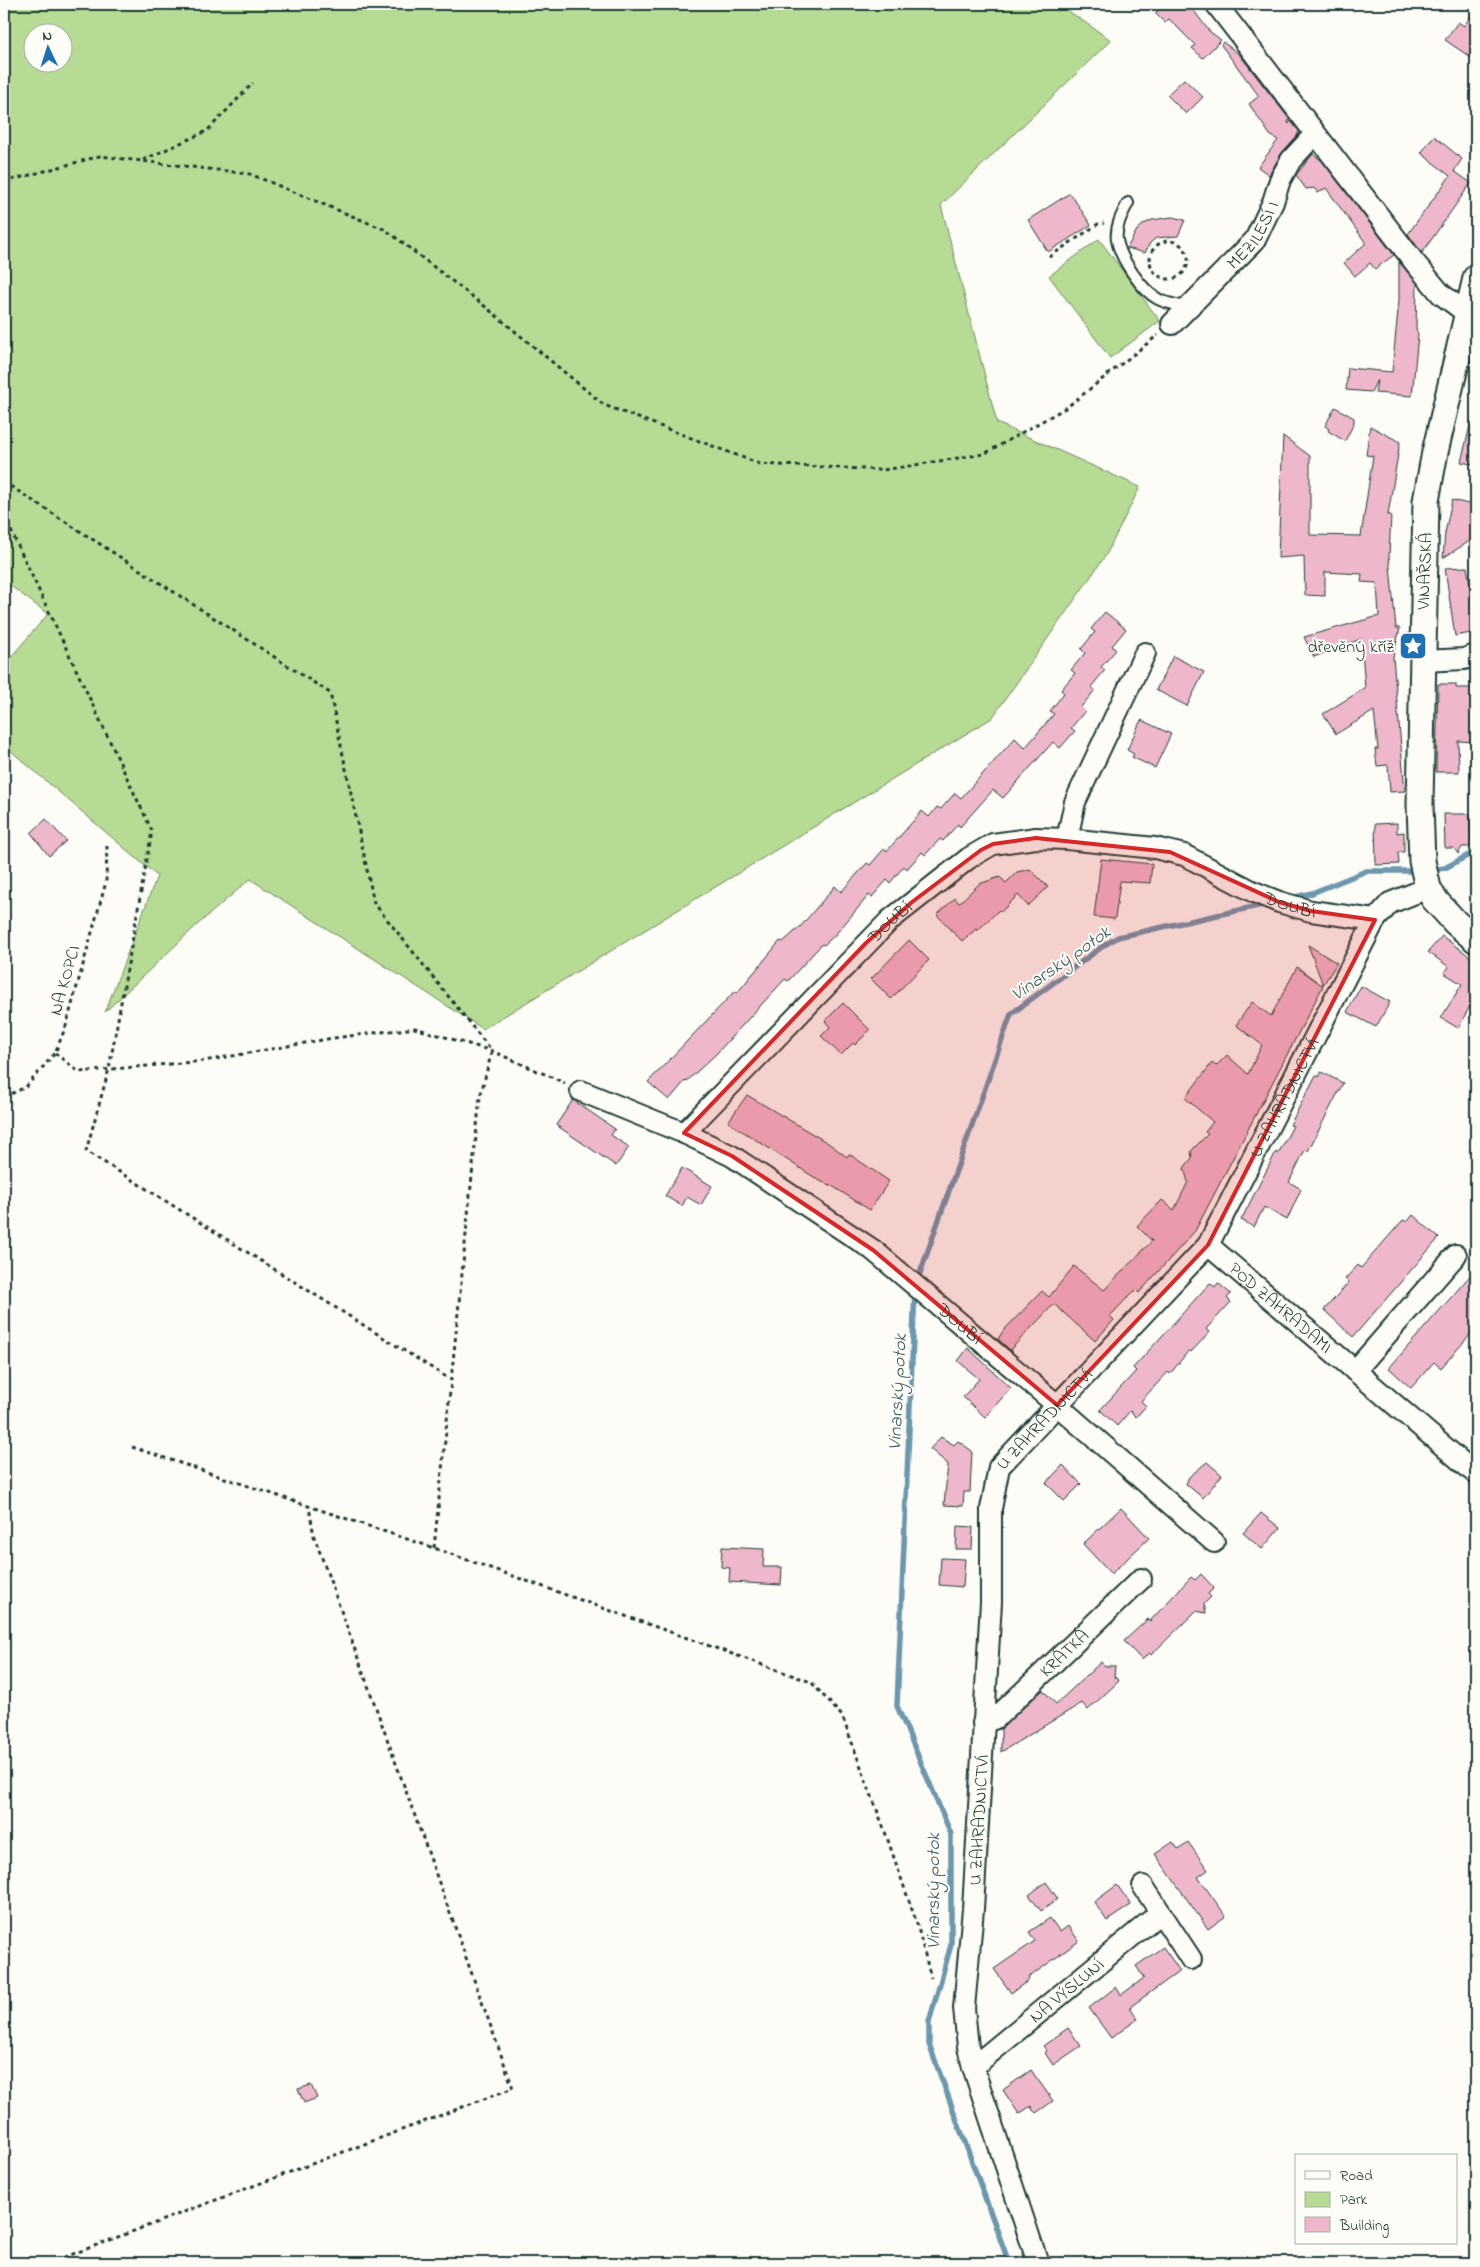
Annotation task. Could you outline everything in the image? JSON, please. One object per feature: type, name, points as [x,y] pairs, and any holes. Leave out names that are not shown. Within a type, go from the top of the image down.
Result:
[{"type":"street","points":[[1216,4],[1436,289],[1448,301],[1468,314]]},
{"type":"street","name":"MEZILESÍ I","points":[[1172,324],[1255,240],[1273,202],[1280,180],[1291,160],[1316,134]]},
{"type":"street","name":"VINAŘSKÁ","points":[[1476,278],[1435,452],[1426,501],[1420,835],[1422,861],[1428,888],[1443,909],[1476,940]]},
{"type":"street","points":[[1067,839],[1075,802],[1145,653]]},
{"type":"street","points":[[1423,661],[1464,659],[1476,655]]},
{"type":"street","name":"DOUBÍ","points":[[684,1132],[866,943],[912,902],[969,858],[993,844],[1036,838],[1067,839],[1170,852],[1184,856],[1254,892],[1279,902],[1320,912],[1376,920]]},
{"type":"street","name":"U ZAHRADNICTVÍ","points":[[1038,2263],[973,2067],[968,2046],[964,2008],[973,1909],[990,1602],[991,1509],[999,1467],[1208,1245],[1376,920],[1384,908],[1396,899],[1428,888]]},
{"type":"street","name":"DOUBÍ","points":[[581,1091],[684,1132],[732,1156],[873,1250],[1057,1405],[1214,1542]]},
{"type":"street","name":"POD ZAHRADAMI","points":[[1208,1245],[1476,1474]]},
{"type":"street","points":[[1355,1372],[1456,1255]]},
{"type":"street","name":"KRÁTKÁ","points":[[982,1723],[996,1718],[1141,1579]]},
{"type":"street","points":[[1143,1886],[1191,1958]]},
{"type":"street","name":"NA VÝSLUNÍ","points":[[973,2067],[1160,1913]]},
{"type":"lane","points":[[1128,203],[1119,220],[1117,240],[1126,261],[1144,290],[1160,300],[1188,308]]},
{"type":"path","points":[[141,161],[207,131],[253,83]]},
{"type":"path","points":[[4,182],[100,156],[250,174],[386,230],[487,308],[604,405],[760,464],[883,470],[984,454],[1067,407],[1172,324]]},
{"type":"path","points":[[1049,257],[1098,224],[1119,220]]},
{"type":"path","points":[[1166,242],[1182,246],[1188,257],[1188,263],[1182,274],[1170,279],[1158,275],[1151,264],[1152,252],[1166,242]]},
{"type":"path","points":[[4,482],[330,692],[374,904],[492,1051]]},
{"type":"path","points":[[4,516],[152,831],[109,1069],[86,1151],[451,1380]]},
{"type":"path","points":[[4,601],[7,611],[4,620]]},
{"type":"path","name":"NA KOPCI","points":[[4,1097],[26,1087],[55,1053],[66,1026],[106,882],[107,846]]},
{"type":"path","points":[[55,1053],[79,1072],[204,1061],[333,1038],[415,1028],[492,1051],[581,1091]]},
{"type":"path","points":[[434,1548],[480,1097],[492,1051]]},
{"type":"path","points":[[132,1447],[434,1548],[811,1682],[842,1716],[904,1888],[931,1978]]},
{"type":"path","points":[[49,2263],[513,2088],[314,1536],[309,1507]]},
{"type":"highlighted area","points":[[1036,838],[1170,852],[1279,902],[1311,911],[1375,920],[1208,1245],[1057,1405],[873,1250],[732,1156],[684,1133],[866,943],[912,902],[981,850],[993,844]]},
{"type":"green space","points":[[4,4],[1058,4],[1111,40],[941,205],[997,423],[1140,487],[1106,555],[992,718],[483,1029],[250,879],[196,926],[105,1012],[157,876],[4,745],[4,665],[48,614],[4,581]]},
{"type":"green space","points":[[1099,239],[1160,321],[1110,358],[1049,276]]},
{"type":"building","points":[[1153,4],[1189,4],[1209,31],[1221,40],[1203,58],[1192,48],[1195,45],[1169,19],[1165,23],[1155,13],[1159,10]]},
{"type":"building","points":[[1476,8],[1476,61],[1445,40],[1458,22],[1464,26]]},
{"type":"building","points":[[1223,42],[1239,54],[1290,120],[1288,121],[1289,124],[1291,121],[1299,131],[1297,136],[1281,154],[1269,175],[1258,167],[1278,140],[1270,135],[1249,104],[1259,96],[1221,45]]},
{"type":"building","points":[[1184,79],[1203,97],[1186,114],[1167,95]]},
{"type":"building","points":[[1434,136],[1462,159],[1454,171],[1471,183],[1422,253],[1408,234],[1450,176],[1421,153]]},
{"type":"building","points":[[1313,154],[1322,161],[1394,255],[1375,269],[1370,263],[1355,276],[1344,263],[1366,243],[1326,188],[1318,193],[1314,188],[1306,189],[1296,175]]},
{"type":"building","points":[[1070,193],[1091,225],[1048,252],[1028,220]]},
{"type":"building","points":[[1172,217],[1185,220],[1178,236],[1156,238],[1150,243],[1145,253],[1127,248],[1137,230],[1144,224],[1152,220]]},
{"type":"building","points":[[1399,262],[1417,283],[1416,328],[1418,335],[1412,396],[1375,393],[1377,380],[1371,392],[1346,390],[1348,368],[1392,372],[1399,300]]},
{"type":"building","points":[[1335,407],[1354,418],[1354,423],[1345,441],[1328,431],[1329,429],[1325,426]]},
{"type":"building","points":[[1471,422],[1476,422],[1476,465],[1461,462]]},
{"type":"building","points":[[1370,426],[1400,442],[1388,515],[1391,515],[1389,556],[1396,628],[1400,628],[1393,657],[1405,791],[1390,792],[1388,765],[1377,766],[1375,749],[1378,749],[1374,711],[1336,734],[1323,714],[1365,688],[1361,639],[1314,657],[1304,637],[1379,616],[1377,583],[1361,582],[1362,574],[1325,572],[1325,596],[1305,595],[1304,556],[1278,558],[1283,436],[1310,456],[1310,535],[1361,536],[1373,456],[1366,455]]},
{"type":"building","points":[[1452,500],[1476,506],[1476,537],[1443,558],[1445,533]]},
{"type":"building","points":[[1467,567],[1474,608],[1476,607],[1476,632],[1455,636],[1445,568]]},
{"type":"building","points":[[1105,612],[1126,629],[1112,646],[1116,650],[1101,667],[1105,670],[1091,687],[1095,690],[1081,707],[1085,711],[1071,728],[1075,731],[1060,748],[1053,742],[1003,798],[993,790],[960,827],[958,824],[943,841],[940,839],[925,855],[922,852],[907,869],[904,866],[890,883],[887,880],[872,897],[869,895],[835,935],[824,945],[822,944],[788,981],[785,979],[716,1054],[685,1081],[669,1100],[648,1082],[735,991],[737,993],[780,941],[783,942],[801,926],[835,886],[841,892],[867,863],[870,865],[884,849],[887,851],[922,811],[929,817],[937,807],[941,809],[955,793],[961,798],[1015,738],[1025,748],[1054,714],[1050,711],[1064,693],[1061,690],[1075,673],[1071,670],[1085,653],[1081,649],[1095,632],[1091,629]]},
{"type":"building","points":[[1173,656],[1204,672],[1187,706],[1156,690]]},
{"type":"building","points":[[1438,684],[1456,684],[1456,688],[1476,688],[1476,742],[1458,741],[1459,772],[1436,772]]},
{"type":"building","points":[[1141,720],[1171,734],[1155,768],[1132,757],[1134,754],[1127,750]]},
{"type":"building","points":[[1444,814],[1470,814],[1471,847],[1462,847],[1458,854],[1454,848],[1445,848]]},
{"type":"building","points":[[46,819],[66,841],[49,856],[31,833]]},
{"type":"building","points":[[1397,823],[1397,833],[1404,832],[1404,852],[1398,852],[1399,864],[1376,865],[1375,824]]},
{"type":"building","points":[[1101,859],[1152,864],[1150,883],[1120,881],[1115,919],[1094,917]]},
{"type":"building","points":[[1030,869],[1048,887],[1028,906],[1018,895],[1001,912],[999,910],[977,931],[976,929],[962,941],[937,915],[955,898],[959,903],[979,884],[1000,877],[1006,883],[1017,872]]},
{"type":"building","points":[[1442,936],[1476,961],[1476,995],[1458,1028],[1441,1018],[1462,984],[1444,973],[1449,967],[1428,952]]},
{"type":"building","points":[[909,940],[929,960],[891,999],[871,979]]},
{"type":"building","points":[[1308,945],[1337,963],[1323,985]]},
{"type":"building","points":[[1297,967],[1323,986],[1195,1231],[1139,1293],[1136,1290],[1110,1316],[1114,1320],[1095,1341],[1054,1304],[1010,1350],[998,1339],[1003,1331],[1042,1291],[1049,1297],[1074,1266],[1104,1290],[1152,1241],[1137,1226],[1162,1200],[1174,1210],[1188,1182],[1184,1168],[1192,1158],[1191,1151],[1208,1134],[1205,1132],[1213,1122],[1185,1098],[1212,1063],[1216,1066],[1227,1055],[1248,1074],[1262,1045],[1236,1025],[1252,1002],[1271,1016]]},
{"type":"building","points":[[1361,986],[1390,1002],[1376,1027],[1347,1012]]},
{"type":"building","points":[[843,1003],[870,1030],[855,1045],[853,1043],[841,1055],[821,1036],[830,1027],[825,1021]]},
{"type":"building","points":[[1321,1072],[1343,1083],[1308,1151],[1305,1150],[1289,1182],[1301,1189],[1287,1220],[1264,1207],[1254,1227],[1241,1220],[1276,1152],[1278,1154],[1293,1126],[1290,1125],[1316,1075],[1319,1077]]},
{"type":"building","points":[[747,1095],[828,1143],[847,1157],[849,1154],[889,1181],[870,1210],[829,1184],[820,1181],[728,1122]]},
{"type":"building","points":[[573,1100],[615,1129],[611,1135],[629,1147],[616,1166],[556,1125]]},
{"type":"building","points":[[682,1168],[712,1186],[701,1205],[687,1197],[682,1206],[665,1196]]},
{"type":"building","points":[[1413,1215],[1439,1238],[1353,1337],[1324,1310],[1349,1282],[1345,1279],[1358,1265],[1361,1268],[1403,1220],[1407,1222]]},
{"type":"building","points":[[1476,1269],[1476,1328],[1441,1368],[1434,1362],[1411,1388],[1389,1368]]},
{"type":"building","points":[[1210,1283],[1215,1287],[1218,1283],[1231,1294],[1227,1298],[1231,1302],[1206,1329],[1210,1332],[1191,1352],[1189,1350],[1170,1374],[1168,1372],[1141,1401],[1146,1406],[1136,1417],[1130,1411],[1117,1426],[1100,1410],[1136,1371],[1133,1368]]},
{"type":"building","points":[[968,1348],[1011,1388],[985,1417],[963,1397],[979,1379],[958,1361]]},
{"type":"building","points":[[941,1437],[954,1445],[958,1441],[972,1451],[970,1492],[964,1492],[963,1506],[944,1505],[948,1464],[930,1449]]},
{"type":"building","points":[[1207,1462],[1222,1475],[1203,1498],[1186,1484],[1189,1477]]},
{"type":"building","points":[[1063,1465],[1081,1484],[1064,1501],[1046,1483]]},
{"type":"building","points":[[1121,1508],[1149,1538],[1111,1574],[1083,1544]]},
{"type":"building","points":[[1261,1513],[1280,1528],[1262,1549],[1243,1533]]},
{"type":"building","points":[[957,1526],[973,1527],[972,1549],[956,1549]]},
{"type":"building","points":[[722,1547],[764,1549],[763,1567],[782,1567],[781,1585],[729,1582],[730,1568],[721,1567]]},
{"type":"building","points":[[941,1558],[965,1559],[963,1587],[939,1585]]},
{"type":"building","points":[[1201,1574],[1214,1588],[1208,1594],[1211,1597],[1204,1604],[1206,1613],[1196,1611],[1151,1655],[1149,1653],[1142,1660],[1124,1641],[1148,1619],[1150,1621],[1191,1577],[1195,1580]]},
{"type":"building","points":[[1101,1662],[1105,1666],[1115,1666],[1114,1676],[1119,1681],[1088,1710],[1082,1703],[1001,1752],[1001,1728],[1043,1690],[1056,1704]]},
{"type":"building","points":[[1173,1842],[1178,1849],[1188,1842],[1208,1870],[1198,1877],[1226,1916],[1208,1929],[1155,1854]]},
{"type":"building","points":[[1046,1882],[1058,1899],[1041,1911],[1029,1895]]},
{"type":"building","points":[[1117,1885],[1131,1905],[1107,1921],[1094,1902]]},
{"type":"building","points":[[1050,1918],[1060,1932],[1068,1926],[1079,1941],[1028,1978],[1029,1980],[1011,1993],[994,1969],[1035,1941],[1029,1932]]},
{"type":"building","points":[[1163,1947],[1180,1971],[1130,2007],[1138,2019],[1111,2038],[1089,2008],[1116,1987],[1121,1995],[1144,1978],[1136,1966]]},
{"type":"building","points":[[1068,2028],[1081,2046],[1053,2065],[1043,2046]]},
{"type":"building","points":[[1031,2070],[1053,2101],[1036,2113],[1031,2106],[1019,2114],[1003,2090]]},
{"type":"building","points":[[311,2085],[317,2098],[304,2103],[298,2089]]},
{"type":"waterway","name":"Vinarský potok","points":[[1430,870],[1445,868],[1476,851]]},
{"type":"waterway","name":"Vinarský potok","points":[[1291,898],[1312,893],[1366,871],[1419,871]]},
{"type":"waterway","name":"Vinarský potok","points":[[917,1282],[1011,1014],[1118,937],[1267,904]]},
{"type":"waterway","name":"Vinarský potok","points":[[915,1291],[897,1706],[951,1834],[951,1945],[929,2022],[929,2044],[1009,2263]]},
{"type":"place","name":"dřevěný kříž","points":[[1413,646]]}]
